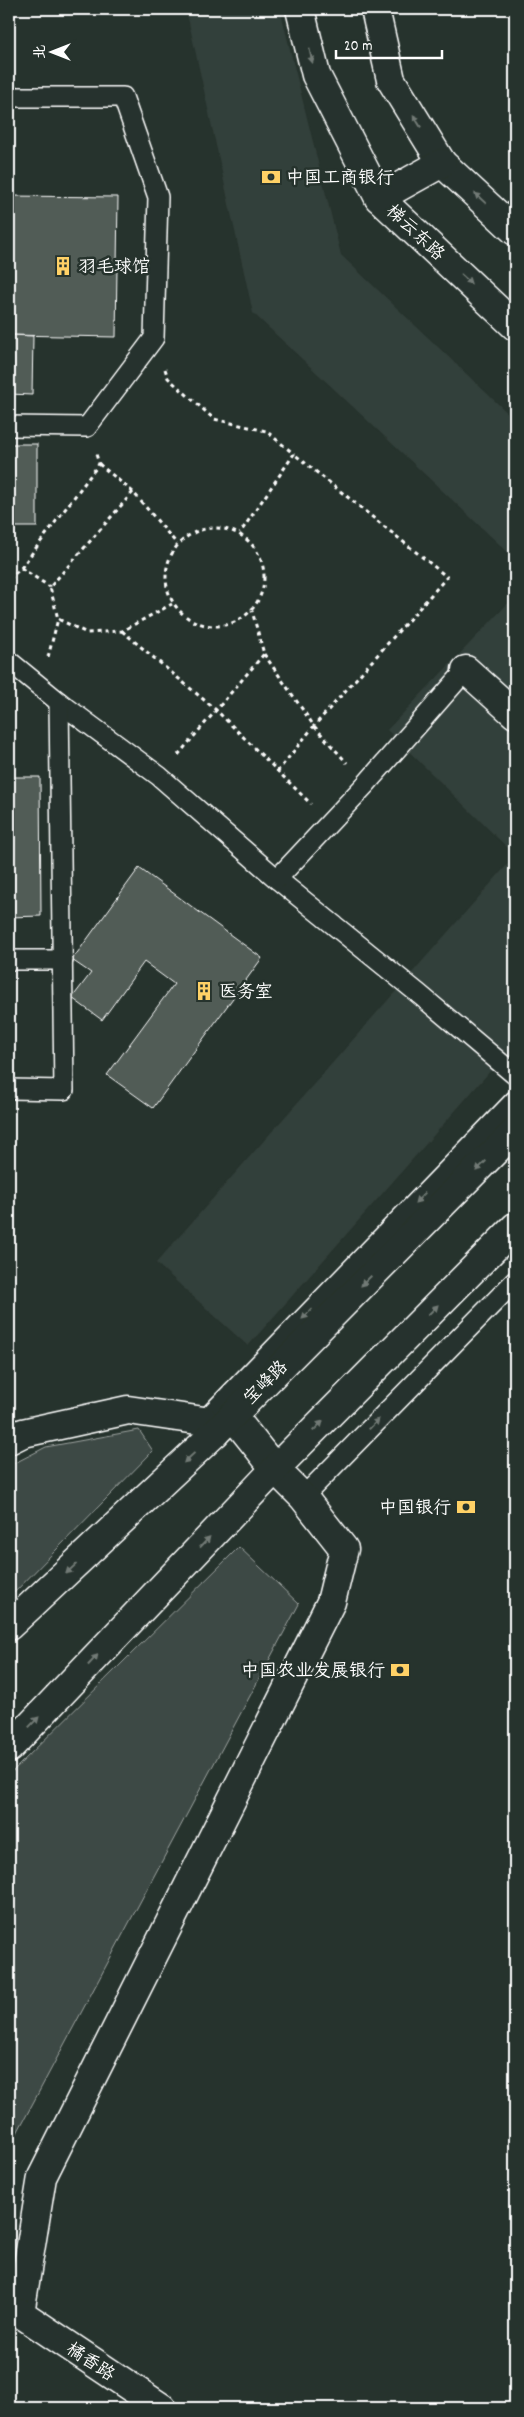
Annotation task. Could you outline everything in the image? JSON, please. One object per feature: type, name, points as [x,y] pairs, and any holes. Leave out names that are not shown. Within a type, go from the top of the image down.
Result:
[{"type":"main road","name":"梯云东路","points":[[300,9],[316,75],[379,198],[515,326]]},
{"type":"main road","points":[[375,9],[391,80],[442,163],[515,231]]},
{"type":"main road","points":[[379,198],[442,163]]},
{"type":"main road","points":[[466,670],[515,714]]},
{"type":"main road","name":"宝峰路","points":[[9,1626],[515,1131]]},
{"type":"main road","points":[[9,1748],[275,1469],[515,1227]]},
{"type":"main road","points":[[9,1440],[23,1433],[128,1410],[217,1423],[275,1469],[303,1496],[344,1549],[331,1602],[42,2177],[14,2314]]},
{"type":"main road","name":"橘香路","points":[[14,2314],[162,2408]]},
{"type":"lane","points":[[9,97],[123,97],[158,197],[154,338],[87,427],[9,426]]},
{"type":"lane","points":[[9,661],[59,702],[159,776],[277,879],[515,1075]]},
{"type":"lane","points":[[277,879],[366,784],[466,670]]},
{"type":"lane","points":[[9,1089],[64,1090],[59,702]]},
{"type":"lane","points":[[9,960],[63,960]]},
{"type":"lane","points":[[217,1423],[515,1100]]},
{"type":"lane","points":[[303,1496],[515,1280]]},
{"type":"path","points":[[154,338],[168,378],[214,419],[266,431],[447,577],[314,726],[277,772]]},
{"type":"path","points":[[87,427],[99,464],[133,492],[177,544]]},
{"type":"path","points":[[240,533],[294,454]]},
{"type":"path","points":[[9,579],[21,568],[99,464]]},
{"type":"path","points":[[50,587],[133,492]]},
{"type":"path","points":[[218,526],[240,533],[261,554],[265,584],[252,611],[226,626],[196,623],[172,604],[165,584],[167,562],[177,544],[196,530],[218,526]]},
{"type":"path","points":[[21,568],[50,587],[58,619],[44,671],[33,681]]},
{"type":"path","points":[[58,619],[87,633],[122,630],[172,604]]},
{"type":"path","points":[[252,611],[264,654],[314,726],[366,784]]},
{"type":"path","points":[[122,630],[216,710],[329,822]]},
{"type":"path","points":[[159,776],[264,654]]},
{"type":"shaded area","points":[[186,9],[280,9],[341,255],[515,420],[515,559],[253,313]]},
{"type":"shaded area","points":[[515,596],[515,855],[387,730]]},
{"type":"shaded area","points":[[515,856],[515,1043],[248,1346],[156,1263]]},
{"type":"shaded area","points":[[139,1430],[153,1451],[9,1598],[9,1466],[46,1447]]},
{"type":"shaded area","points":[[239,1547],[299,1604],[9,2148],[9,1775]]},
{"type":"building","name":"羽毛球馆","points":[[9,196],[118,197],[116,337],[9,335]]},
{"type":"building","points":[[9,335],[33,336],[32,395],[9,394]]},
{"type":"building","points":[[9,444],[37,444],[37,527],[9,527]]},
{"type":"building","points":[[9,777],[40,777],[41,916],[9,917]]},
{"type":"building","name":"医务室","points":[[139,868],[262,958],[153,1108],[107,1075],[174,984],[144,962],[102,1020],[72,998],[91,973],[72,960]]},
{"type":"place","name":"中国工商银行","points":[[271,177]]},
{"type":"place","name":"羽毛球馆","points":[[63,266]]},
{"type":"place","name":"医务室","points":[[204,991]]},
{"type":"place","name":"中国银行","points":[[466,1507]]},
{"type":"place","name":"中国农业发展银行","points":[[400,1670]]}]
